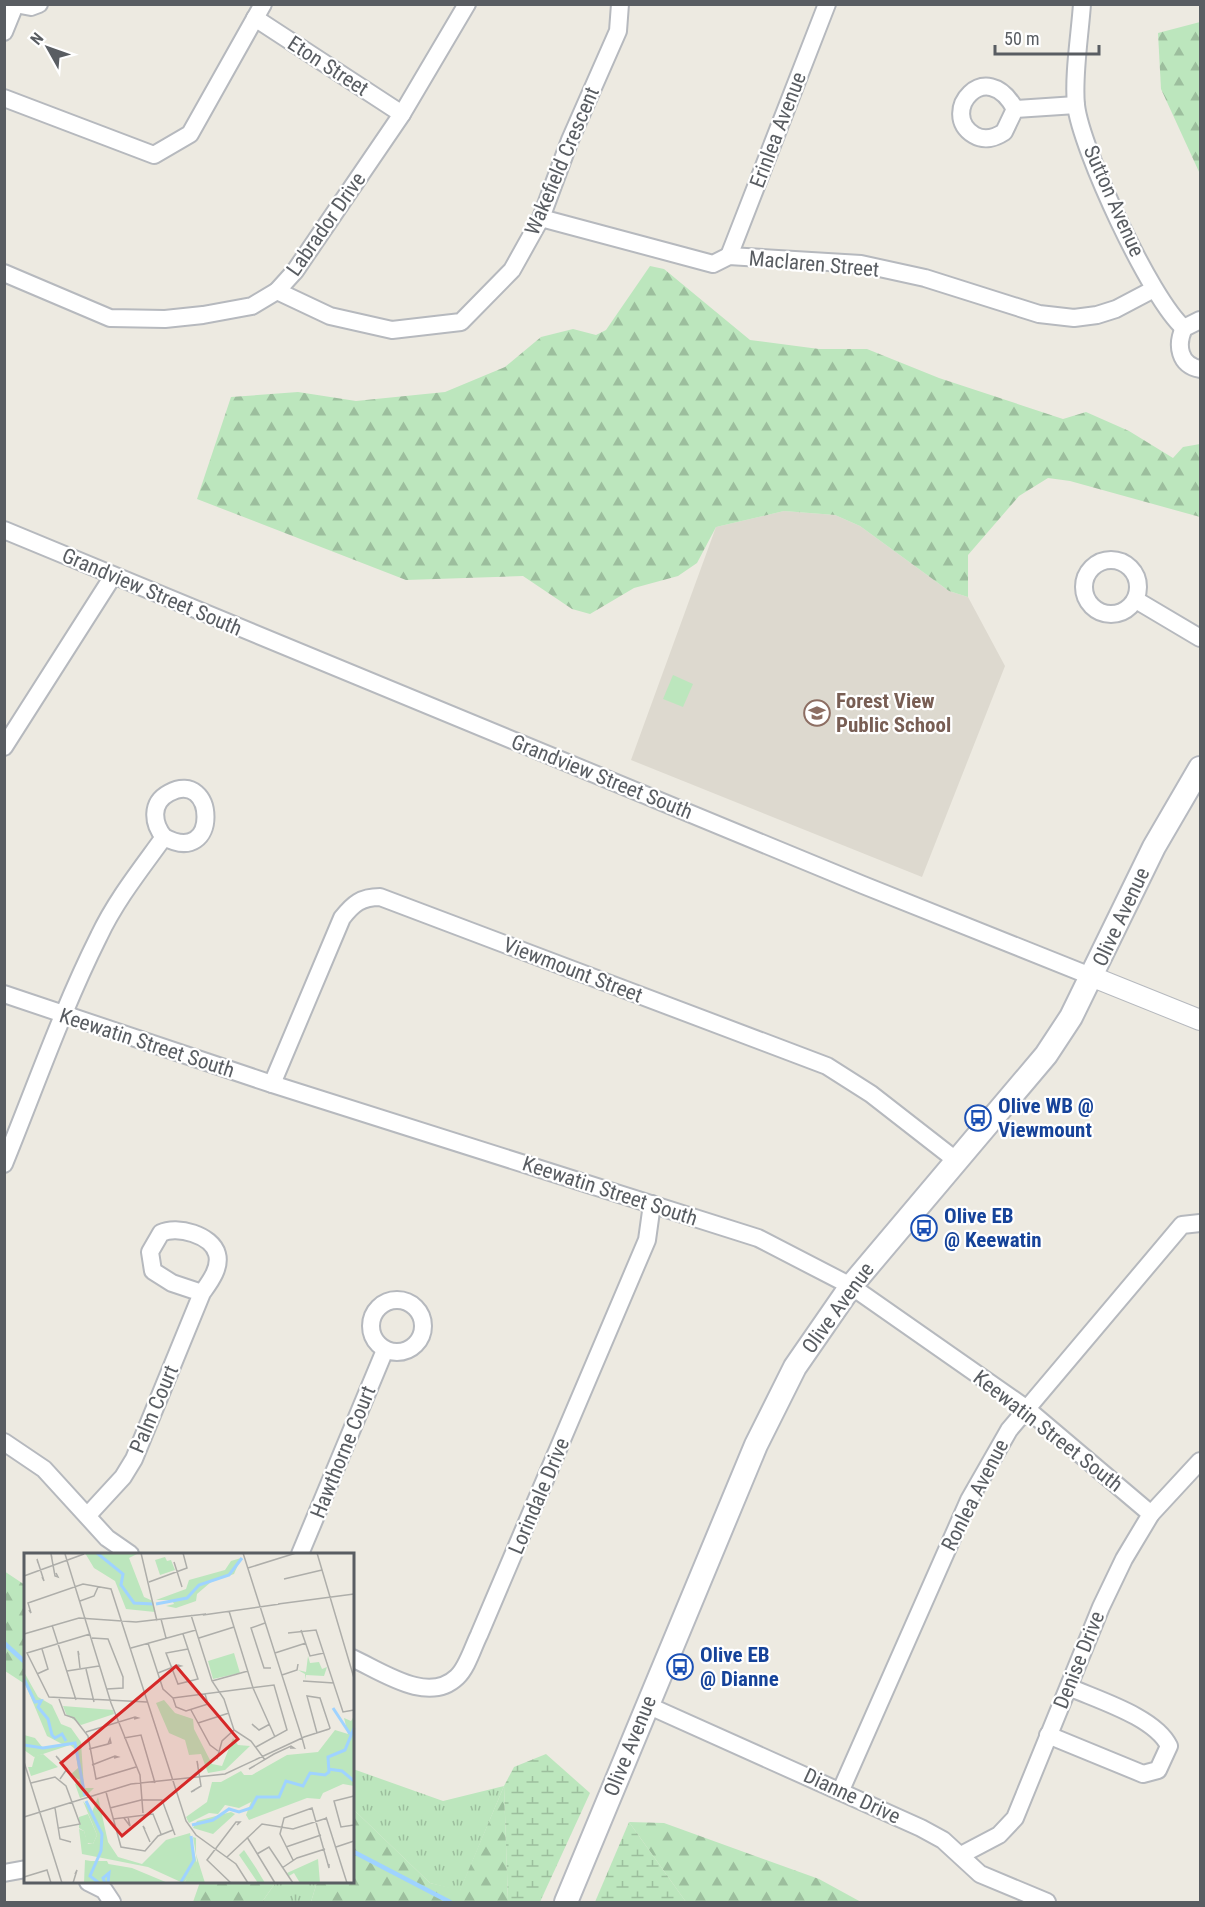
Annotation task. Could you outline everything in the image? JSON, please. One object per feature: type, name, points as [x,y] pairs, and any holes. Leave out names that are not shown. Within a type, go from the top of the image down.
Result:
[{"type":"main road","name":"Olive Avenue","points":[[566,1902],[774,1406],[813,1339],[851,1286],[1046,1055],[1071,1017],[1093,976],[1154,847],[1200,768]]},
{"type":"street","points":[[4,32],[15,5],[31,7],[39,4]]},
{"type":"street","name":"Labrador Drive","points":[[4,273],[110,318],[165,319],[252,306],[277,291],[295,271],[402,114],[467,4]]},
{"type":"street","name":"Wakefield Crescent","points":[[277,291],[330,316],[392,330],[461,322],[512,270],[541,218],[570,140],[618,31],[620,4]]},
{"type":"street","name":"Erinlea Avenue","points":[[729,256],[827,4]]},
{"type":"street","name":"Sutton Avenue","points":[[1082,4],[1076,105],[1094,166],[1154,289],[1173,318],[1184,328]]},
{"type":"street","points":[[4,98],[154,154],[190,134],[259,11]]},
{"type":"street","name":"Eton Street","points":[[259,11],[402,114]]},
{"type":"street","points":[[1016,109],[1076,105]]},
{"type":"street","name":"Maclaren Street","points":[[541,218],[713,264],[729,256],[861,264],[925,278],[1030,312],[1074,318],[1097,315],[1116,309],[1154,289]]},
{"type":"street","points":[[1200,321],[1184,328],[1179,343],[1180,351],[1188,364],[1200,369]]},
{"type":"street","name":"Grandview Street South","points":[[4,530],[1200,1020]]},
{"type":"street","points":[[4,747],[113,576]]},
{"type":"street","points":[[1136,600],[1200,638]]},
{"type":"street","points":[[4,1164],[63,1016],[99,936],[123,893],[164,837]]},
{"type":"street","name":"Viewmount Street","points":[[272,1084],[342,918],[353,904],[367,897],[380,897],[827,1066],[871,1094],[957,1161]]},
{"type":"street","name":"Keewatin Street South","points":[[4,994],[63,1016],[272,1084],[758,1238],[851,1286],[1027,1409],[1151,1514]]},
{"type":"street","name":"Lorindale Drive","points":[[354,1659],[412,1685],[436,1689],[458,1677],[479,1635],[647,1240],[652,1204]]},
{"type":"street","name":"Ronlea Avenue","points":[[841,1790],[969,1500],[1009,1430],[1182,1226],[1200,1223]]},
{"type":"street","name":"Palm Court","points":[[88,1515],[123,1477],[134,1458],[202,1293]]},
{"type":"street","name":"Hawthorne Court","points":[[300,1553],[385,1350]]},
{"type":"street","points":[[4,1442],[44,1469],[107,1538],[129,1553]]},
{"type":"street","name":"Denise Drive","points":[[961,1855],[999,1835],[1015,1818],[1101,1607],[1124,1559],[1151,1514],[1200,1461]]},
{"type":"street","points":[[1048,1735],[1143,1773],[1158,1770],[1169,1746],[1164,1735],[1146,1722],[1069,1687]]},
{"type":"street","name":"Dianne Drive","points":[[647,1705],[841,1790],[928,1832],[961,1855],[980,1874],[1047,1902]]},
{"type":"street","points":[[4,1873],[24,1869]]},
{"type":"street","points":[[92,1883],[104,1890],[112,1902]]},
{"type":"shaded area","name":"Forest View Public School","points":[[784,511],[835,515],[860,526],[949,591],[968,597],[1005,666],[922,877],[631,760],[716,527]]},
{"type":"green space","points":[[1200,22],[1200,174],[1161,89],[1158,33]]},
{"type":"green space","points":[[650,266],[664,269],[750,340],[819,349],[867,349],[939,378],[1063,419],[1086,412],[1129,431],[1173,458],[1183,447],[1200,444],[1200,517],[1070,481],[1048,478],[1019,496],[968,555],[968,597],[949,591],[860,526],[835,515],[784,511],[716,527],[697,563],[678,576],[634,588],[590,614],[572,609],[523,576],[406,580],[197,499],[231,397],[298,392],[356,401],[445,392],[505,367],[541,337],[573,329],[596,335],[606,330]]},
{"type":"green space","points":[[673,675],[693,684],[683,707],[663,699]]},
{"type":"green space","points":[[4,1571],[24,1584],[24,1683],[5,1671]]},
{"type":"green space","points":[[546,1754],[590,1793],[540,1902],[508,1902],[504,1786],[514,1767]]},
{"type":"green space","points":[[354,1769],[443,1801],[504,1786],[460,1891],[430,1883],[354,1810]]},
{"type":"green space","points":[[504,1786],[508,1902],[311,1902],[317,1883],[354,1883],[354,1810],[430,1883],[460,1890]]},
{"type":"green space","points":[[629,1822],[664,1823],[819,1879],[861,1902],[686,1902]]},
{"type":"green space","points":[[629,1822],[686,1902],[595,1902]]},
{"type":"green space","points":[[200,1883],[275,1883],[262,1902],[193,1902]]},
{"type":"green space","points":[[275,1883],[317,1883],[311,1902],[262,1902]]},
{"type":"waterway","points":[[4,1643],[24,1661]]},
{"type":"waterway","points":[[354,1852],[450,1902]]},
{"type":"place","name":"Forest View Public School","points":[[817,713]]},
{"type":"place","name":"Olive WB @ Viewmount","points":[[978,1118]]},
{"type":"place","name":"Olive EB @ Keewatin","points":[[924,1228]]},
{"type":"place","name":"Olive EB @ Dianne","points":[[680,1667]]}]
